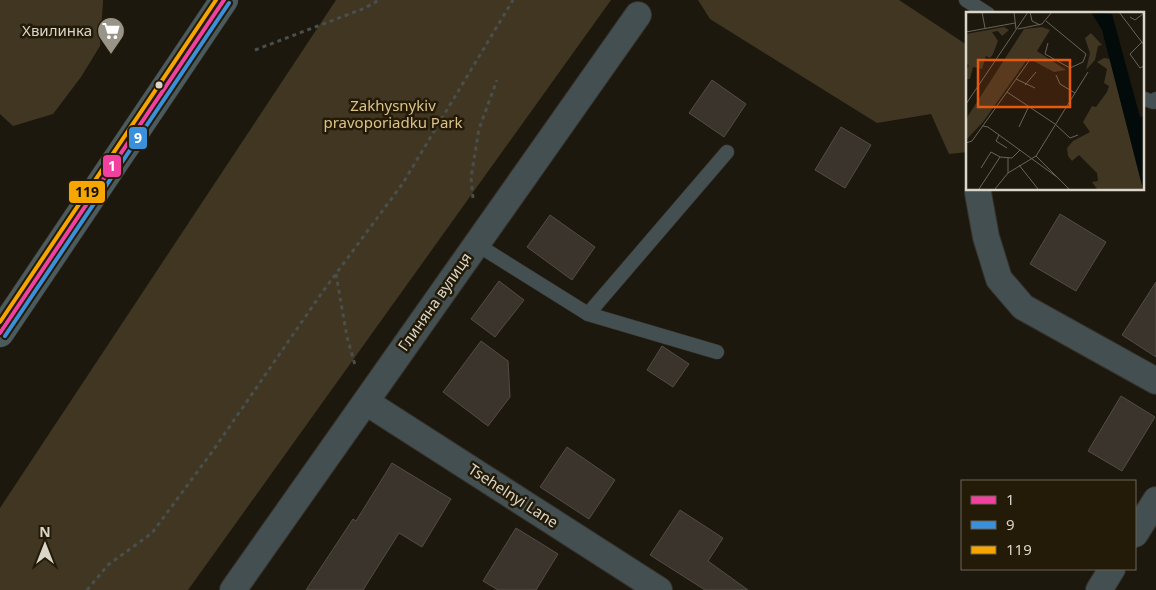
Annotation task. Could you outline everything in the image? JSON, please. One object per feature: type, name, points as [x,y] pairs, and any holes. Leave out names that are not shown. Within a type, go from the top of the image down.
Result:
[{"type":"main road","points":[[0,333],[224,0]]},
{"type":"street","name":"Глиняна вулиця","points":[[233,590],[638,15]]},
{"type":"street","points":[[978,193],[986,237],[1000,279],[1023,307],[1156,381]]},
{"type":"street","name":"Tsehelnyi Lane","points":[[366,402],[644,586]]},
{"type":"street","points":[[1136,532],[1156,500]]},
{"type":"street","points":[[1099,590],[1111,570]]},
{"type":"lane","points":[[966,0],[985,12]]},
{"type":"lane","points":[[1144,99],[1153,102],[1156,99]]},
{"type":"lane","points":[[588,314],[727,152]]},
{"type":"lane","points":[[476,244],[588,314],[716,352]]},
{"type":"path","points":[[255,50],[365,8],[379,0]]},
{"type":"path","points":[[87,590],[108,565],[152,533],[212,452],[336,274],[403,184],[513,0]]},
{"type":"path","points":[[476,244],[471,178],[479,129],[497,80]]},
{"type":"path","points":[[336,274],[347,337],[366,402]]},
{"type":"green space","points":[[0,0],[103,0],[100,46],[81,77],[53,114],[13,126],[0,114]]},
{"type":"green space","name":"Zakhysnykiv pravoporiadku Park","points":[[336,0],[611,0],[188,590],[0,590],[0,508]]},
{"type":"green space","points":[[698,0],[899,0],[966,44],[966,152],[949,154],[931,114],[877,123],[710,19]]},
{"type":"building","points":[[712,80],[746,104],[724,137],[689,113]]},
{"type":"building","points":[[841,127],[871,145],[845,188],[815,170]]},
{"type":"building","points":[[1060,214],[1106,242],[1076,291],[1030,264]]},
{"type":"building","points":[[550,215],[595,247],[572,280],[527,247]]},
{"type":"building","points":[[499,281],[524,300],[495,337],[471,319]]},
{"type":"building","points":[[1156,282],[1156,357],[1122,335]]},
{"type":"building","points":[[481,341],[508,361],[510,397],[488,426],[443,392]]},
{"type":"building","points":[[662,346],[689,364],[673,387],[647,370]]},
{"type":"building","points":[[1121,396],[1155,417],[1122,471],[1088,451]]},
{"type":"building","points":[[567,447],[615,480],[589,519],[540,487]]},
{"type":"building","points":[[392,463],[451,499],[422,547],[399,533],[363,590],[306,590],[353,519],[356,521]]},
{"type":"building","points":[[680,510],[723,538],[708,561],[748,590],[705,590],[650,555]]},
{"type":"building","points":[[516,528],[558,554],[536,590],[498,590],[483,581]]},
{"type":"transit line","name":"119","points":[[0,322],[216,0]]},
{"type":"transit line","name":"1","points":[[0,333],[224,0]]},
{"type":"transit line","name":"9","points":[[5,336],[229,3]]},
{"type":"place","name":"Хвилинка","points":[[111,55]]}]
